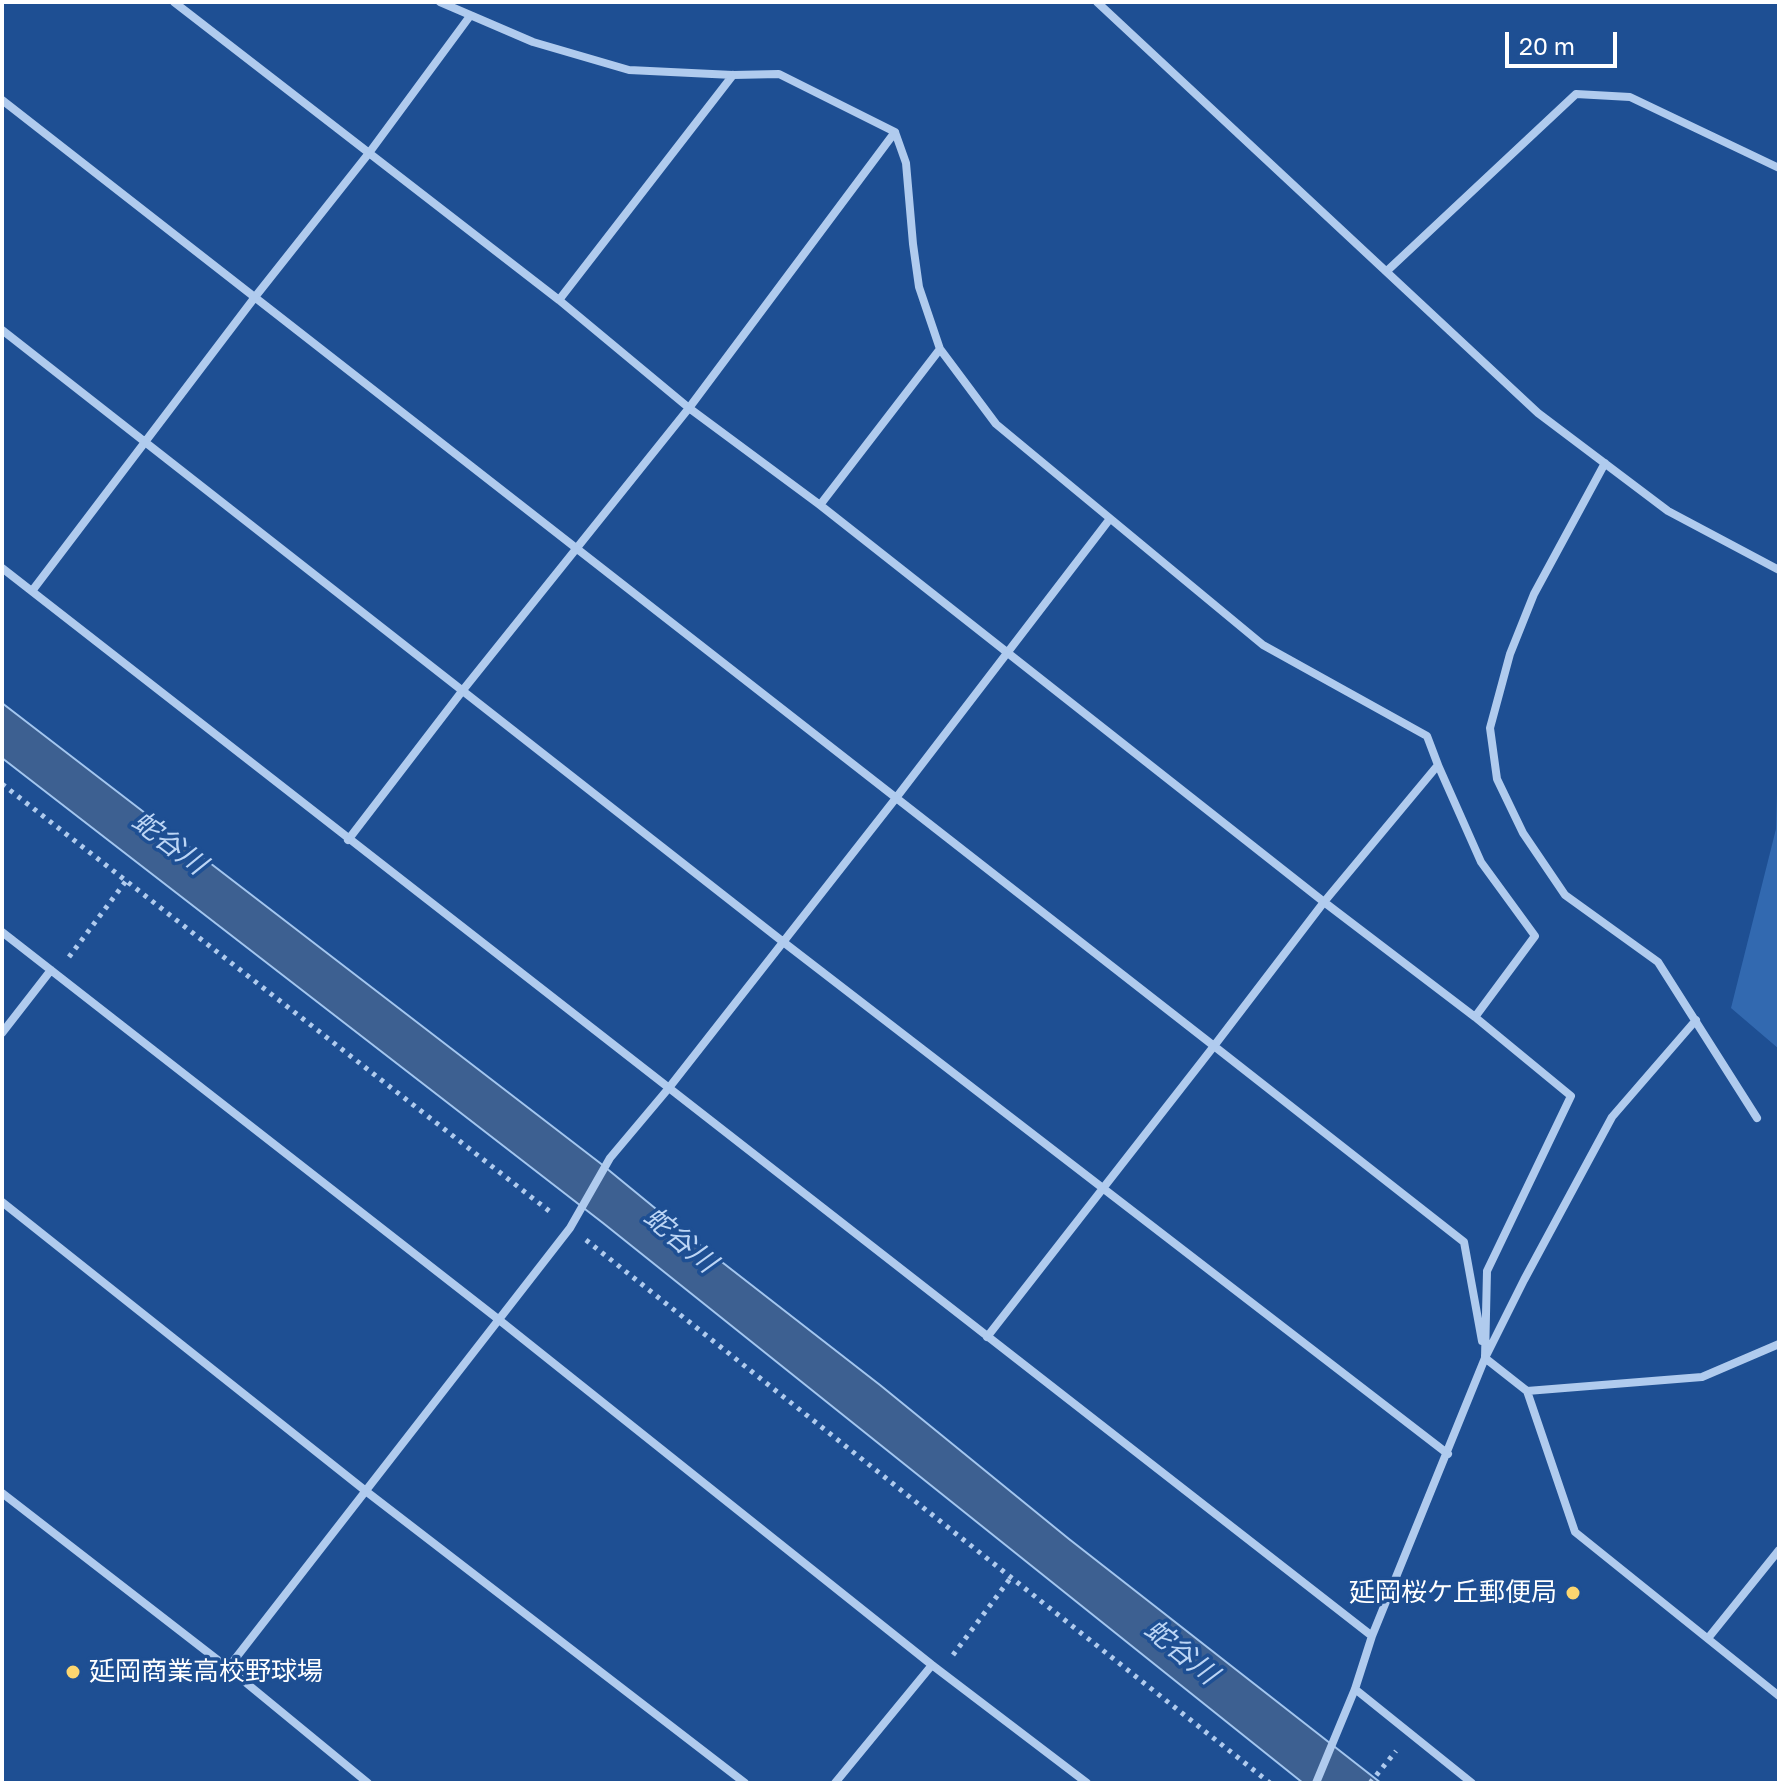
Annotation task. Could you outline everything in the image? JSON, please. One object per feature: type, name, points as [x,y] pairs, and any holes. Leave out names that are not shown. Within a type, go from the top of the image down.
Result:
[{"type":"street","points":[[174,2],[559,300],[689,408],[820,505],[1475,1017],[1571,1096],[1487,1271],[1485,1358]]},
{"type":"street","points":[[440,2],[533,42],[629,70],[779,74],[895,132],[906,163],[919,287],[940,349],[996,424],[1263,645],[1427,736],[1481,862],[1535,936],[1475,1017]]},
{"type":"street","points":[[1097,2],[1538,413],[1668,511],[1779,570]]},
{"type":"street","points":[[32,591],[255,297],[369,153],[470,16]]},
{"type":"street","points":[[559,300],[733,75]]},
{"type":"street","points":[[1388,270],[1576,94],[1630,97],[1779,168]]},
{"type":"street","points":[[2,100],[1464,1242],[1485,1358],[1527,1391],[1575,1532],[1779,1696]]},
{"type":"street","points":[[348,840],[463,690],[689,408],[895,132]]},
{"type":"street","points":[[2,330],[782,941],[1448,1454]]},
{"type":"street","points":[[820,505],[940,349]]},
{"type":"street","points":[[1605,463],[1534,594],[1510,654],[1490,728],[1497,779],[1523,833],[1565,895],[1658,962],[1757,1118]]},
{"type":"street","points":[[228,1668],[570,1228],[610,1158],[668,1089],[896,798],[1109,520]]},
{"type":"street","points":[[2,568],[1372,1636]]},
{"type":"street","points":[[987,1337],[1324,902],[1438,765]]},
{"type":"street","points":[[2,932],[498,1319],[932,1665],[1087,1783]]},
{"type":"street","points":[[2,1033],[53,972]]},
{"type":"street","points":[[1316,1783],[1485,1358],[1612,1117],[1696,1020]]},
{"type":"street","points":[[2,1202],[367,1492],[745,1783]]},
{"type":"street","points":[[1527,1391],[1702,1377],[1779,1344]]},
{"type":"street","points":[[2,1493],[228,1668],[368,1783]]},
{"type":"street","points":[[1709,1637],[1779,1550]]},
{"type":"street","points":[[835,1783],[932,1665]]},
{"type":"street","points":[[1355,1689],[1472,1783]]},
{"type":"path","points":[[2,784],[1012,1576],[1270,1783]]},
{"type":"path","points":[[53,972],[126,881]]},
{"type":"path","points":[[940,1671],[1012,1576]]},
{"type":"path","points":[[1370,1783],[1396,1751],[1382,1743]]},
{"type":"shaded area","points":[[1777,793],[1779,1049],[1731,1008],[1776,829]]},
{"type":"water","name":"蛇谷川","points":[[2,703],[600,1163],[1069,1539],[1381,1783],[1303,1783],[603,1223],[2,758]]},
{"type":"place","name":"延岡桜ケ丘郵便局","points":[[1573,1593]]},
{"type":"place","name":"延岡商業高校野球場","points":[[73,1672]]}]
